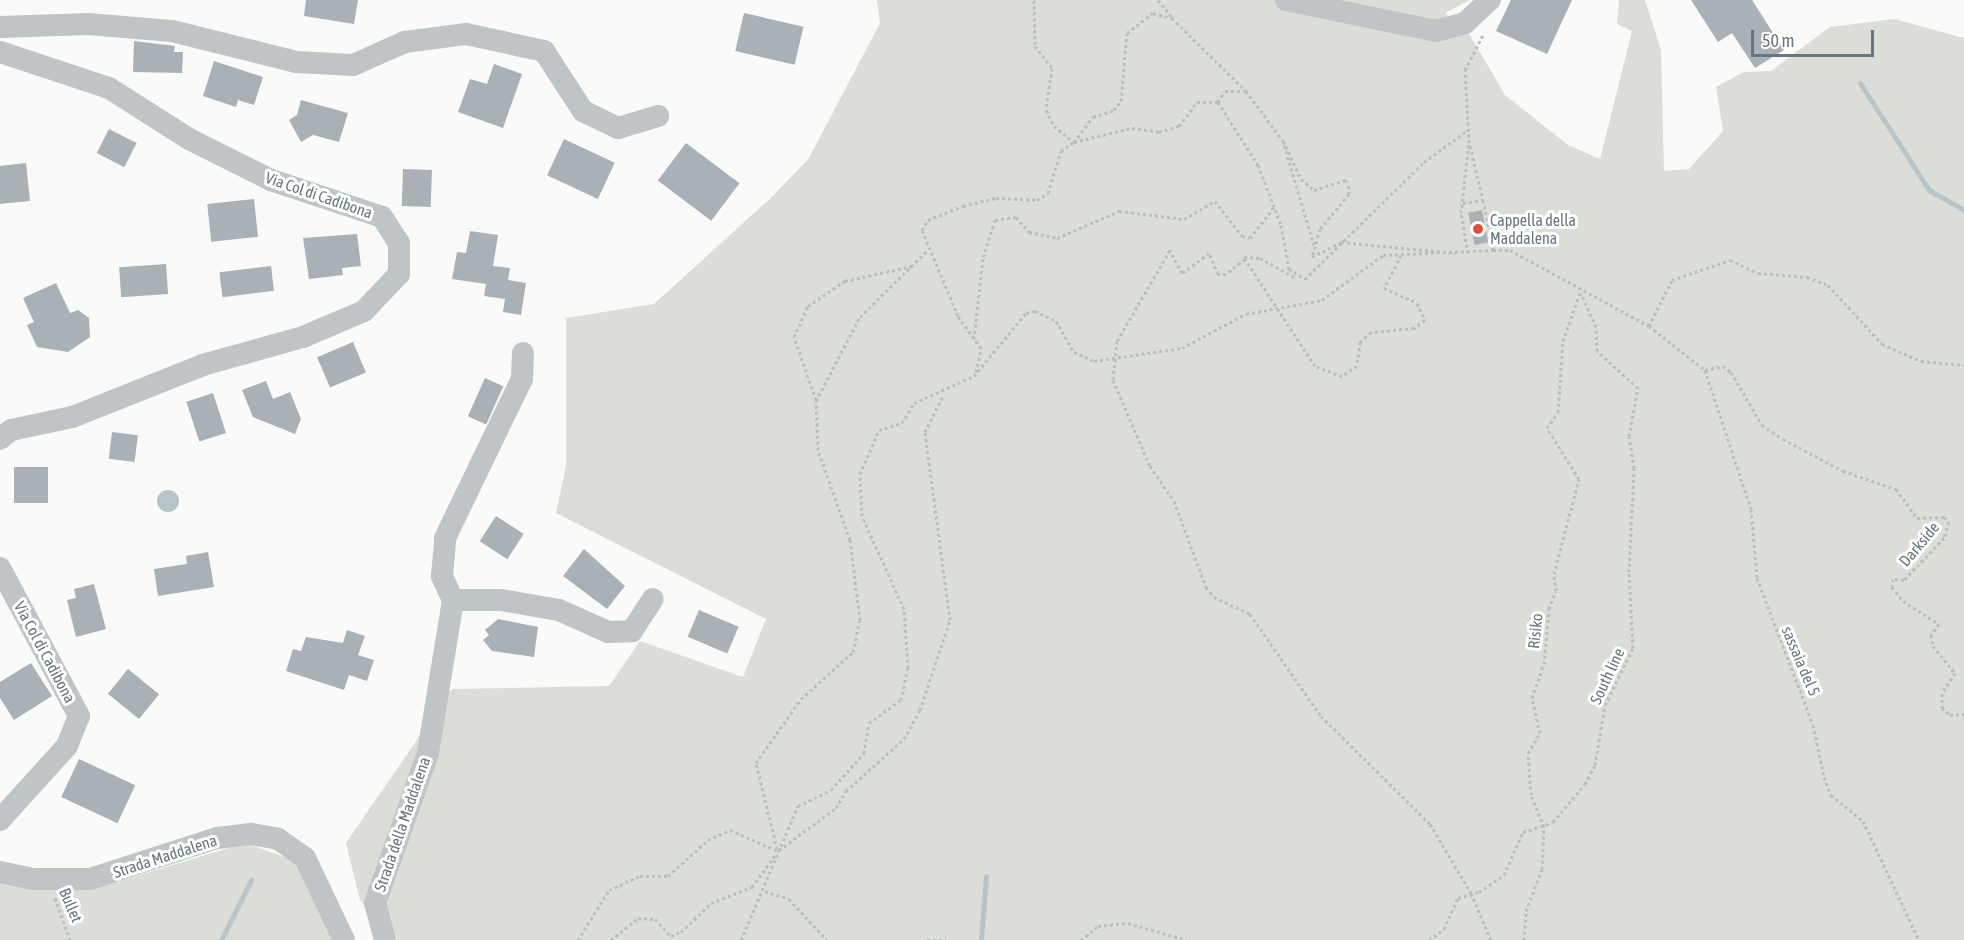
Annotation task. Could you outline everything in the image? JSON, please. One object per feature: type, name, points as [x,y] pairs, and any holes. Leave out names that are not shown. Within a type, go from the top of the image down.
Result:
[{"type":"street","points":[[1286,0],[1436,31],[1465,23],[1490,11]]},
{"type":"street","points":[[0,27],[88,24],[172,31],[296,62],[353,65],[405,42],[466,34],[544,51],[583,111],[618,128],[658,116]]},
{"type":"street","name":"Via Col di Cadibona","points":[[0,52],[109,88],[189,139],[271,180],[382,217],[399,243],[399,274],[364,311],[303,337],[203,365],[72,417],[10,430],[0,439]]},
{"type":"street","points":[[523,353],[522,379],[445,538],[442,576],[453,600],[501,600],[559,610],[608,632],[632,632],[653,599]]},
{"type":"street","name":"Via Col di Cadibona","points":[[0,568],[79,716],[67,746],[0,820]]},
{"type":"street","name":"Strada della Maddalena","points":[[385,940],[375,903],[428,753],[453,600]]},
{"type":"street","name":"Strada Maddalena","points":[[0,872],[50,879],[90,879],[217,838],[251,834],[278,839],[305,858],[344,940]]},
{"type":"path","points":[[1034,0],[1035,46],[1052,68],[1046,110],[1054,126],[1074,142]]},
{"type":"path","points":[[1158,0],[1172,18],[1246,91],[1283,141],[1301,179],[1314,190],[1345,180],[1349,185],[1350,194],[1326,218],[1314,247]]},
{"type":"path","points":[[1490,11],[1465,70],[1469,143],[1493,250]]},
{"type":"path","points":[[974,376],[981,348],[974,339],[928,250],[922,230],[928,220],[996,198],[1037,200],[1048,193],[1061,152],[1074,142],[1093,117],[1114,110],[1121,101],[1127,33],[1153,14],[1172,18]]},
{"type":"path","points":[[1074,142],[1132,128],[1159,132],[1179,126],[1197,102],[1218,102],[1232,88],[1246,91]]},
{"type":"path","points":[[1218,102],[1246,139],[1275,206],[1289,269],[1298,279]]},
{"type":"path","points":[[1298,279],[1316,270],[1431,156],[1468,130]]},
{"type":"path","points":[[1283,141],[1314,247],[1315,259],[1341,243],[1457,253]]},
{"type":"path","points":[[1468,253],[1463,203],[1469,143]]},
{"type":"path","points":[[1463,203],[1483,200]]},
{"type":"path","points":[[974,339],[983,257],[995,220],[1016,217],[1029,232],[1057,238],[1119,211],[1184,219],[1215,201],[1242,236],[1250,238],[1275,206]]},
{"type":"path","points":[[816,401],[860,317],[928,250]]},
{"type":"path","points":[[1298,279],[1260,258],[1240,258],[1226,274],[1218,274],[1209,253],[1182,273],[1170,250],[1124,327],[1115,354],[1116,394],[1174,501],[1206,586],[1214,597],[1250,614],[1321,716],[1430,824],[1471,893],[1491,940]]},
{"type":"path","points":[[741,940],[765,891],[778,851],[798,806],[831,790],[864,753],[869,723],[901,700],[908,668],[904,609],[870,541],[862,516],[860,474],[879,430],[902,423],[914,403],[946,393],[974,376],[1014,323],[1035,311],[1056,321],[1083,358],[1182,348],[1230,320],[1322,300],[1372,260],[1401,255],[1510,250],[1580,292],[1649,326],[1705,370]]},
{"type":"path","points":[[1240,258],[1256,272],[1315,366],[1342,376],[1353,372],[1360,342],[1371,332],[1414,328],[1425,320],[1417,303],[1384,288],[1401,255]]},
{"type":"path","points":[[1649,326],[1672,280],[1730,260],[1758,273],[1807,277],[1828,285],[1882,344],[1921,361],[1964,365]]},
{"type":"path","points":[[778,851],[756,763],[801,699],[848,659],[860,620],[850,540],[818,450],[816,401],[794,337],[807,306],[845,281],[914,266]]},
{"type":"path","name":"South line","points":[[1429,940],[1444,929],[1458,898],[1504,875],[1523,832],[1544,827],[1568,805],[1595,765],[1605,705],[1633,648],[1629,572],[1634,468],[1629,436],[1638,388],[1597,351],[1596,327],[1580,292]]},
{"type":"path","name":"Risiko","points":[[1524,940],[1526,911],[1542,869],[1544,827],[1531,795],[1528,753],[1540,733],[1532,698],[1544,664],[1549,609],[1556,591],[1554,574],[1579,479],[1567,451],[1547,428],[1558,412],[1563,341],[1580,292]]},
{"type":"path","name":"Darkside","points":[[1705,370],[1723,366],[1731,372],[1762,425],[1783,439],[1843,471],[1896,489],[1917,518],[1949,522],[1944,538],[1904,580],[1893,579],[1892,587],[1903,601],[1939,624],[1931,634],[1933,646],[1955,673],[1942,693],[1942,708],[1950,715],[1964,714]]},
{"type":"path","name":"sassaia del 5","points":[[1705,370],[1751,509],[1757,578],[1814,725],[1824,777],[1831,795],[1863,821],[1919,940]]},
{"type":"path","points":[[611,940],[638,918],[655,919],[671,936],[681,932],[711,903],[752,887],[778,851],[837,808],[846,791],[904,739],[920,710],[950,621],[925,432],[928,417],[946,393]]},
{"type":"path","points":[[578,940],[609,890],[640,876],[668,876],[708,840],[730,830],[778,851]]},
{"type":"path","name":"Bullet","points":[[50,879],[70,940]]},
{"type":"path","points":[[765,891],[789,899],[827,940]]},
{"type":"path","points":[[1080,940],[1098,926],[1128,923],[1187,940]]},
{"type":"path","points":[[927,940],[946,940]]},
{"type":"shaded area","points":[[877,0],[1470,0],[1445,13],[1470,35],[1505,95],[1568,145],[1600,159],[1632,31],[1617,24],[1619,0],[1645,0],[1661,50],[1664,171],[1689,169],[1723,131],[1716,87],[1744,72],[1771,71],[1830,27],[1894,19],[1964,38],[1964,940],[398,940],[360,900],[346,843],[452,689],[609,686],[640,641],[743,677],[766,619],[556,513],[566,466],[566,318],[654,304],[774,195],[809,158],[880,23]]},
{"type":"shaded area","points":[[168,490],[176,493],[179,501],[176,509],[168,512],[160,509],[157,501],[160,493]]},
{"type":"shaded area","points":[[245,843],[290,859],[313,885],[336,940],[0,940],[0,882],[29,888],[117,882]]},
{"type":"building","points":[[306,0],[358,0],[354,24],[304,16]]},
{"type":"building","points":[[1511,0],[1572,0],[1547,54],[1496,31]]},
{"type":"building","points":[[1691,0],[1752,0],[1784,50],[1755,68],[1732,33],[1718,42]]},
{"type":"building","points":[[744,13],[803,27],[795,65],[735,51]]},
{"type":"building","points":[[134,41],[175,46],[174,52],[183,52],[182,73],[133,72]]},
{"type":"building","points":[[214,61],[263,77],[254,105],[238,100],[236,107],[203,96]]},
{"type":"building","points":[[494,64],[522,74],[503,128],[458,112],[470,79],[487,84]]},
{"type":"building","points":[[301,100],[348,113],[339,142],[313,135],[301,142],[289,120],[297,115]]},
{"type":"building","points":[[109,129],[137,143],[124,167],[97,153]]},
{"type":"building","points":[[564,139],[615,163],[598,199],[547,175]]},
{"type":"building","points":[[686,143],[740,183],[711,221],[658,181]]},
{"type":"building","points":[[26,163],[30,201],[0,204],[0,166]]},
{"type":"building","points":[[403,169],[432,170],[431,207],[402,206]]},
{"type":"building","points":[[254,199],[258,237],[211,242],[207,204]]},
{"type":"building","name":"Cappella della Maddalena","points":[[1482,210],[1488,242],[1475,245],[1468,213]]},
{"type":"building","points":[[470,231],[498,235],[493,266],[510,268],[508,280],[526,283],[521,315],[503,312],[505,299],[484,296],[486,284],[452,279],[457,252],[466,253]]},
{"type":"building","points":[[357,234],[361,266],[342,268],[343,275],[309,279],[303,238]]},
{"type":"building","points":[[166,264],[168,294],[121,297],[119,267]]},
{"type":"building","points":[[271,266],[274,291],[222,297],[219,272]]},
{"type":"building","points":[[56,283],[70,313],[78,310],[89,318],[90,337],[68,352],[37,347],[27,325],[34,322],[23,298]]},
{"type":"building","points":[[353,342],[366,372],[330,388],[317,357]]},
{"type":"building","points":[[485,378],[503,386],[486,425],[468,416]]},
{"type":"building","points":[[266,381],[273,399],[290,392],[301,419],[295,434],[253,417],[242,390]]},
{"type":"building","points":[[213,393],[226,433],[199,442],[186,402]]},
{"type":"building","points":[[112,432],[138,435],[135,462],[109,459]]},
{"type":"building","points":[[14,467],[48,467],[48,503],[14,503]]},
{"type":"building","points":[[496,516],[524,534],[507,559],[480,541]]},
{"type":"building","points":[[584,549],[625,586],[607,609],[563,576]]},
{"type":"building","points":[[208,552],[214,587],[158,596],[154,569],[187,564],[186,556]]},
{"type":"building","points":[[94,584],[106,629],[76,637],[67,600],[76,598],[74,589]]},
{"type":"building","points":[[699,610],[739,627],[727,653],[688,637]]},
{"type":"building","points":[[498,619],[538,627],[534,657],[492,651],[483,640],[489,635],[485,630]]},
{"type":"building","points":[[347,630],[365,636],[358,655],[374,660],[367,681],[349,675],[344,690],[286,671],[293,649],[301,651],[306,637],[343,643]]},
{"type":"building","points":[[31,663],[52,696],[14,720],[0,698],[0,682]]},
{"type":"building","points":[[128,669],[159,694],[139,719],[108,694]]},
{"type":"building","points":[[79,759],[135,785],[117,823],[61,797]]},
{"type":"waterway","points":[[1860,83],[1929,190],[1964,210]]},
{"type":"waterway","points":[[981,940],[986,876]]},
{"type":"waterway","points":[[221,940],[251,880]]},
{"type":"place","name":"Cappella della Maddalena","points":[[1478,229]]}]
